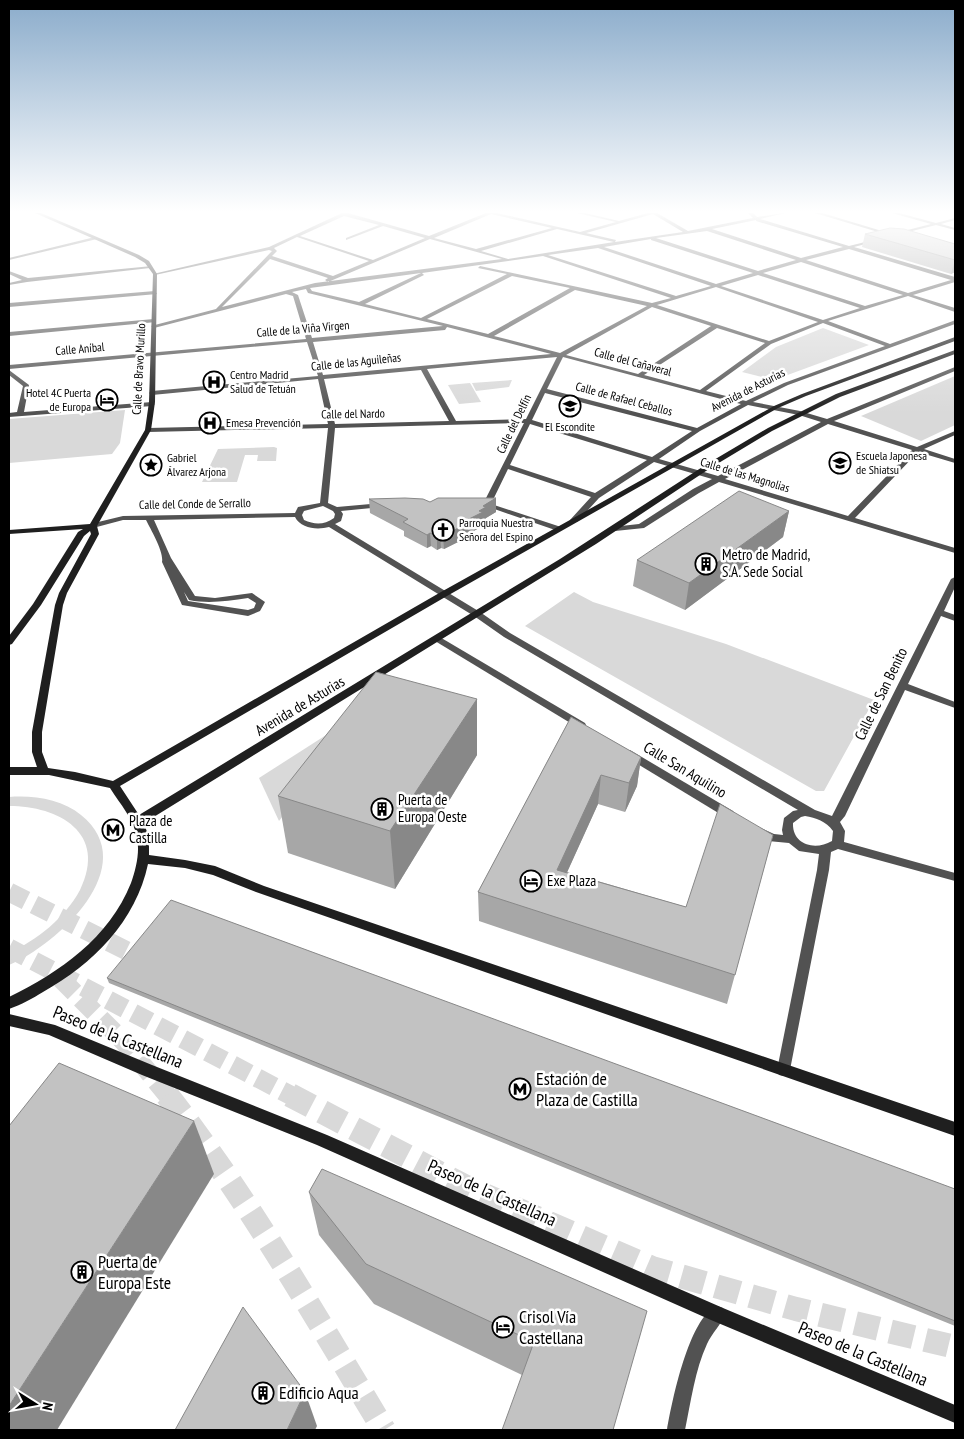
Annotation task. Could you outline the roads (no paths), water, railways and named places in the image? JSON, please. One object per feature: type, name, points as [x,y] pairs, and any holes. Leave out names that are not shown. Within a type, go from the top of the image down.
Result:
[{"type":"main road","name":"Calle de Bravo Murillo","points":[[9,642],[37,605],[81,534],[93,526],[148,430],[152,404],[155,280]]},
{"type":"main road","name":"Avenida de Asturias","points":[[114,785],[444,594],[776,407],[955,339]]},
{"type":"main road","name":"Avenida de Asturias","points":[[138,821],[615,530],[699,472],[800,413],[837,396],[955,352]]},
{"type":"main road","name":"Calle de Bravo Murillo","points":[[43,770],[37,752],[37,732],[59,605],[63,593],[95,534],[93,526]]},
{"type":"main road","points":[[9,532],[93,526]]},
{"type":"main road","points":[[9,771],[43,770],[72,774],[114,785],[138,821],[143,838],[144,859],[136,886],[126,907],[99,942],[64,971],[40,987],[9,1003]]},
{"type":"main road","points":[[144,859],[185,864],[215,871],[260,889],[955,1130]]},
{"type":"main road","name":"Paseo de la Castellana","points":[[9,1020],[50,1029],[322,1140],[717,1314],[955,1414]]},
{"type":"street","points":[[9,284],[26,280]]},
{"type":"street","points":[[217,309],[246,280]]},
{"type":"street","points":[[285,292],[294,295],[309,290],[315,285],[327,280]]},
{"type":"street","points":[[315,285],[352,280]]},
{"type":"street","points":[[360,304],[408,280]]},
{"type":"street","points":[[421,320],[499,280]]},
{"type":"street","points":[[539,280],[652,305],[769,342]]},
{"type":"street","points":[[621,280],[677,298]]},
{"type":"street","points":[[698,280],[888,345]]},
{"type":"street","points":[[561,354],[652,305],[737,280]]},
{"type":"street","points":[[779,280],[866,308]]},
{"type":"street","points":[[862,280],[955,310]]},
{"type":"street","points":[[701,392],[769,342],[822,321],[955,280]]},
{"type":"street","points":[[489,336],[574,288]]},
{"type":"street","points":[[9,334],[154,324],[285,292],[309,290]]},
{"type":"street","name":"Calle del Cañaveral","points":[[309,290],[421,320],[561,354],[701,392],[800,413],[955,461]]},
{"type":"street","points":[[9,305],[155,293]]},
{"type":"street","points":[[294,295],[320,377],[332,425],[324,504]]},
{"type":"street","name":"Avenida de Asturias","points":[[574,520],[596,496],[656,459],[698,430],[748,402],[783,386],[888,345],[955,322]]},
{"type":"street","points":[[640,376],[717,325]]},
{"type":"street","name":"Calle de la Viña Virgen","points":[[154,354],[453,328]]},
{"type":"street","name":"Calle Aníbal","points":[[9,367],[154,354]]},
{"type":"street","name":"Calle de las Aguileñas","points":[[152,393],[561,354]]},
{"type":"street","name":"Calle del Delfín","points":[[487,504],[561,354]]},
{"type":"street","points":[[423,367],[453,422]]},
{"type":"street","name":"Avenida de Asturias","points":[[615,530],[641,526],[696,491],[826,422],[954,370]]},
{"type":"street","points":[[9,372],[26,385],[20,414]]},
{"type":"street","name":"Calle de Rafael Ceballos","points":[[543,390],[698,430]]},
{"type":"street","points":[[9,415],[152,404]]},
{"type":"street","name":"Calle del Nardo","points":[[148,430],[528,420]]},
{"type":"street","name":"Calle de las Magnolias","points":[[528,420],[955,551]]},
{"type":"street","points":[[850,519],[916,450],[955,432]]},
{"type":"street","points":[[505,466],[596,496]]},
{"type":"street","points":[[474,503],[487,504],[558,529]]},
{"type":"street","points":[[336,509],[339,514],[338,519],[331,525],[320,527],[309,525],[302,521],[298,515],[301,509],[324,504],[336,509],[392,505]]},
{"type":"street","name":"Calle del Conde de Serrallo","points":[[93,526],[123,518],[298,515]]},
{"type":"street","points":[[149,517],[167,559],[166,562],[185,603],[248,613],[255,611],[260,606],[261,602],[258,598],[249,595],[210,601],[192,598],[167,559]]},
{"type":"street","points":[[331,525],[477,614]]},
{"type":"street","name":"Calle de San Benito","points":[[833,822],[838,816],[904,686],[955,579]]},
{"type":"street","points":[[939,612],[955,618]]},
{"type":"street","name":"Calle San Aquilino","points":[[477,614],[507,634],[812,813]]},
{"type":"street","points":[[438,639],[594,733]]},
{"type":"street","points":[[904,686],[955,705]]},
{"type":"street","name":"Calle San Aquilino","points":[[619,748],[736,818]]},
{"type":"street","points":[[792,840],[786,830],[788,821],[797,814],[812,813],[833,822],[839,831],[838,844]]},
{"type":"street","points":[[752,828],[770,838],[792,840],[807,849],[825,851],[838,844],[955,877]]},
{"type":"street","points":[[784,1070],[823,870],[825,851]]},
{"type":"street","points":[[676,1430],[699,1340],[708,1322],[717,1314]]},
{"type":"tunnel","points":[[9,892],[147,961]]},
{"type":"tunnel","points":[[9,948],[292,1096]]},
{"type":"tunnel","points":[[61,979],[124,1042],[168,1096]]},
{"type":"tunnel","points":[[167,1095],[254,1217],[384,1430]]},
{"type":"tunnel","points":[[290,1095],[466,1187],[652,1268],[796,1309],[955,1347]]},
{"type":"place","name":"Centro Madrid Salud de Tetuán","points":[[214,382]]},
{"type":"place","name":"Hotel 4C Puerta de Europa","points":[[107,400]]},
{"type":"place","name":"El Escondite","points":[[570,406]]},
{"type":"place","name":"Emesa Prevención","points":[[210,423]]},
{"type":"place","name":"Escuela Japonesa de Shiatsu","points":[[840,463]]},
{"type":"place","name":"Gabriel Álvarez Arjona","points":[[151,465]]},
{"type":"place","name":"Parroquia Nuestra Señora del Espino","points":[[443,530]]},
{"type":"place","name":"Metro de Madrid, S.A. Sede Social","points":[[706,564]]},
{"type":"place","name":"Puerta de Europa Oeste","points":[[382,809]]},
{"type":"place","name":"Plaza de Castilla","points":[[113,830]]},
{"type":"place","name":"Exe Plaza","points":[[531,881]]},
{"type":"place","name":"Estación de Plaza de Castilla","points":[[520,1089]]},
{"type":"place","name":"Puerta de Europa Este","points":[[82,1272]]},
{"type":"place","name":"Crisol Vía Castellana","points":[[503,1327]]},
{"type":"place","name":"Edificio Aqua","points":[[263,1393]]}]
